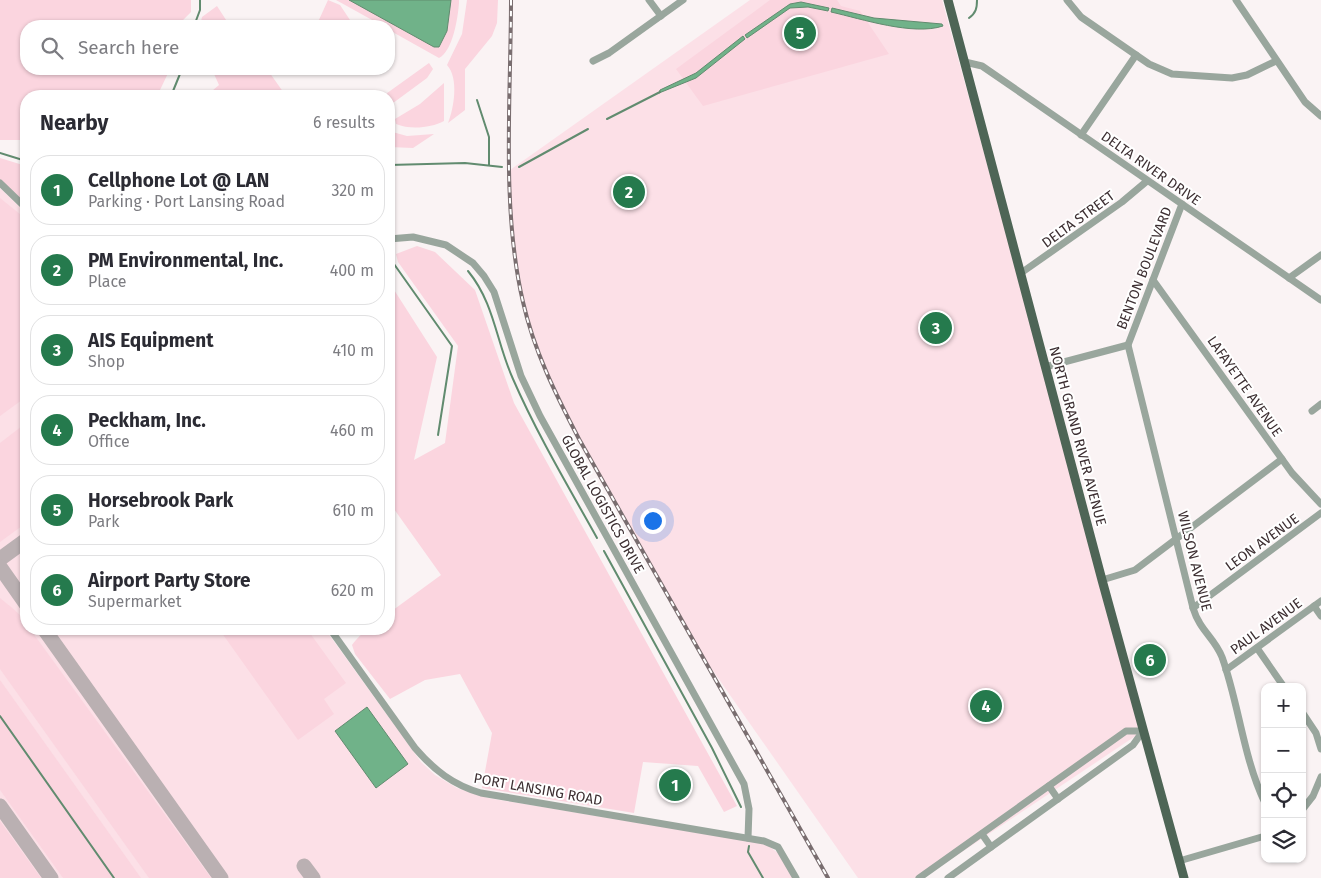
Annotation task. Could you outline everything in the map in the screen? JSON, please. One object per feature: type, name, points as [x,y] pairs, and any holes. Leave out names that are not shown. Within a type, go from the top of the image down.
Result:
[{"type":"main road","name":"NORTH GRAND RIVER AVENUE","points":[[948,0],[1102,580],[1184,878]]},
{"type":"street","points":[[649,0],[661,16]]},
{"type":"street","points":[[593,61],[609,54],[683,0]]},
{"type":"street","points":[[1067,0],[1082,18],[1136,56],[1172,74],[1218,79],[1247,75],[1276,60]]},
{"type":"street","points":[[1236,0],[1309,108],[1321,116]]},
{"type":"street","points":[[1081,135],[1136,56]]},
{"type":"street","name":"DELTA RIVER DRIVE","points":[[965,62],[982,66],[1321,300]]},
{"type":"street","name":"DELTA STREET","points":[[1021,274],[1122,202],[1147,181]]},
{"type":"street","points":[[0,183],[20,202]]},
{"type":"street","name":"BENTON BOULEVARD","points":[[1045,367],[1128,345],[1182,204]]},
{"type":"street","name":"GLOBAL LOGISTICS DRIVE","points":[[395,238],[412,237],[446,245],[473,263],[494,292],[521,376],[540,416],[744,784],[749,809],[748,838]]},
{"type":"street","points":[[1289,278],[1321,255]]},
{"type":"street","name":"LAFAYETTE AVENUE","points":[[1153,280],[1282,459],[1321,504]]},
{"type":"street","name":"WILSON AVENUE","points":[[1128,345],[1193,608],[1200,627],[1218,648],[1261,792]]},
{"type":"street","points":[[1312,410],[1321,404]]},
{"type":"street","points":[[1102,580],[1130,573],[1282,459]]},
{"type":"street","name":"LEON AVENUE","points":[[1193,608],[1321,513]]},
{"type":"street","name":"PAUL AVENUE","points":[[1226,670],[1321,601]]},
{"type":"street","points":[[1314,606],[1321,616]]},
{"type":"street","name":"PORT LANSING ROAD","points":[[334,635],[415,748],[441,775],[460,786],[481,793],[764,841],[778,848],[796,878]]},
{"type":"street","points":[[1257,648],[1281,683]]},
{"type":"street","points":[[1306,718],[1316,733],[1321,749]]},
{"type":"street","points":[[920,878],[1126,731],[1143,731]]},
{"type":"street","points":[[948,878],[1133,745],[1143,731]]},
{"type":"street","points":[[1306,804],[1321,777]]},
{"type":"street","points":[[1049,786],[1058,799]]},
{"type":"street","points":[[982,834],[991,847]]},
{"type":"street","points":[[1179,861],[1261,837]]},
{"type":"shaded area","points":[[0,0],[191,0],[191,12],[183,20],[20,20],[20,75],[167,75],[160,90],[20,90],[20,140],[0,140]]},
{"type":"shaded area","points":[[328,0],[340,5],[350,20],[319,20]]},
{"type":"shaded area","points":[[336,0],[459,0],[456,25],[451,41],[444,54],[439,58],[395,33],[395,20],[372,20]]},
{"type":"shaded area","points":[[349,0],[451,0],[447,31],[439,47],[434,47],[395,25],[395,20],[385,20]]},
{"type":"shaded area","points":[[467,0],[498,0],[497,23],[492,36],[465,69],[465,110],[448,123],[452,109],[454,85],[451,71],[447,65],[462,34]]},
{"type":"shaded area","points":[[750,0],[942,0],[1143,731],[923,878],[858,878],[702,655],[579,439],[548,377],[523,302],[513,232],[510,170]]},
{"type":"shaded area","points":[[770,0],[837,0],[841,6],[860,11],[889,54],[703,106],[676,69]]},
{"type":"shaded area","points":[[801,2],[829,8],[828,11],[808,7],[790,8],[747,38],[745,35],[790,4]]},
{"type":"shaded area","points":[[217,6],[226,20],[201,20],[202,17]]},
{"type":"shaded area","points":[[832,8],[874,18],[942,24],[943,26],[931,29],[903,28],[831,12]]},
{"type":"shaded area","points":[[743,36],[745,39],[696,78],[659,93],[660,90],[696,73]]},
{"type":"shaded area","points":[[429,63],[433,69],[427,78],[395,102],[395,90],[391,90]]},
{"type":"shaded area","points":[[214,75],[271,75],[282,90],[213,90],[219,85]]},
{"type":"shaded area","points":[[444,83],[444,121],[420,127],[396,124],[395,119],[420,104]]},
{"type":"shaded area","points":[[395,133],[407,136],[434,134],[413,148],[395,147]]},
{"type":"shaded area","points":[[0,158],[20,164],[20,198],[0,180]]},
{"type":"shaded area","points":[[0,188],[20,207],[20,635],[329,635],[421,762],[435,775],[457,788],[488,798],[766,844],[778,853],[793,878],[0,878]]},
{"type":"shaded area","points":[[0,198],[20,214],[20,401],[0,416]]},
{"type":"shaded area","points":[[417,246],[435,252],[475,290],[514,403],[737,806],[724,812],[698,766],[643,762],[634,813],[482,788],[492,733],[460,674],[425,680],[390,699],[355,654],[352,645],[360,635],[395,635],[395,609],[441,575],[395,510],[395,291],[437,357],[414,460],[445,443],[458,346],[398,262],[396,254]]},
{"type":"shaded area","points":[[20,428],[20,527],[0,542],[0,443]]},
{"type":"shaded area","points":[[0,598],[20,616],[20,635],[34,635],[211,878],[149,878],[0,669]]},
{"type":"shaded area","points":[[223,635],[311,635],[346,683],[324,699],[334,714],[298,740]]},
{"type":"shaded area","points":[[0,680],[141,878],[63,878],[0,790]]},
{"type":"shaded area","points":[[367,707],[408,764],[376,788],[335,731]]},
{"type":"shaded area","points":[[0,821],[41,878],[0,878]]},
{"type":"waterway","points":[[196,20],[200,10],[200,0]]},
{"type":"waterway","points":[[969,18],[976,10],[977,0]]},
{"type":"waterway","points":[[173,90],[180,75]]},
{"type":"waterway","points":[[607,119],[660,92]]},
{"type":"waterway","points":[[477,100],[489,137],[489,165]]},
{"type":"waterway","points":[[519,167],[588,129]]},
{"type":"waterway","points":[[0,153],[20,159]]},
{"type":"waterway","points":[[395,165],[465,163],[502,167]]},
{"type":"waterway","points":[[395,265],[452,346],[438,435]]},
{"type":"waterway","points":[[468,271],[490,310],[507,365],[532,420],[597,538]]},
{"type":"waterway","points":[[604,551],[712,748],[741,807]]},
{"type":"waterway","points":[[0,716],[114,878]]},
{"type":"waterway","points":[[749,846],[748,852],[763,878]]},
{"type":"taxiway","points":[[0,559],[20,544]]},
{"type":"taxiway","points":[[0,567],[20,595]]},
{"type":"taxiway","points":[[48,635],[221,878]]},
{"type":"taxiway","points":[[0,806],[51,878]]},
{"type":"taxiway","points":[[304,866],[313,878]]},
{"type":"railway","points":[[511,0],[509,152],[512,229],[516,266],[523,302],[539,355],[579,439],[828,878]]},
{"type":"place","name":"Horsebrook Park","points":[[800,33]]},
{"type":"place","name":"PM Environmental, Inc.","points":[[629,192]]},
{"type":"place","name":"AIS Equipment","points":[[936,328]]},
{"type":"place","name":"Airport Party Store","points":[[1150,660]]},
{"type":"place","name":"Peckham, Inc.","points":[[986,706]]},
{"type":"place","name":"Cellphone Lot @ LAN","points":[[675,785]]}]
